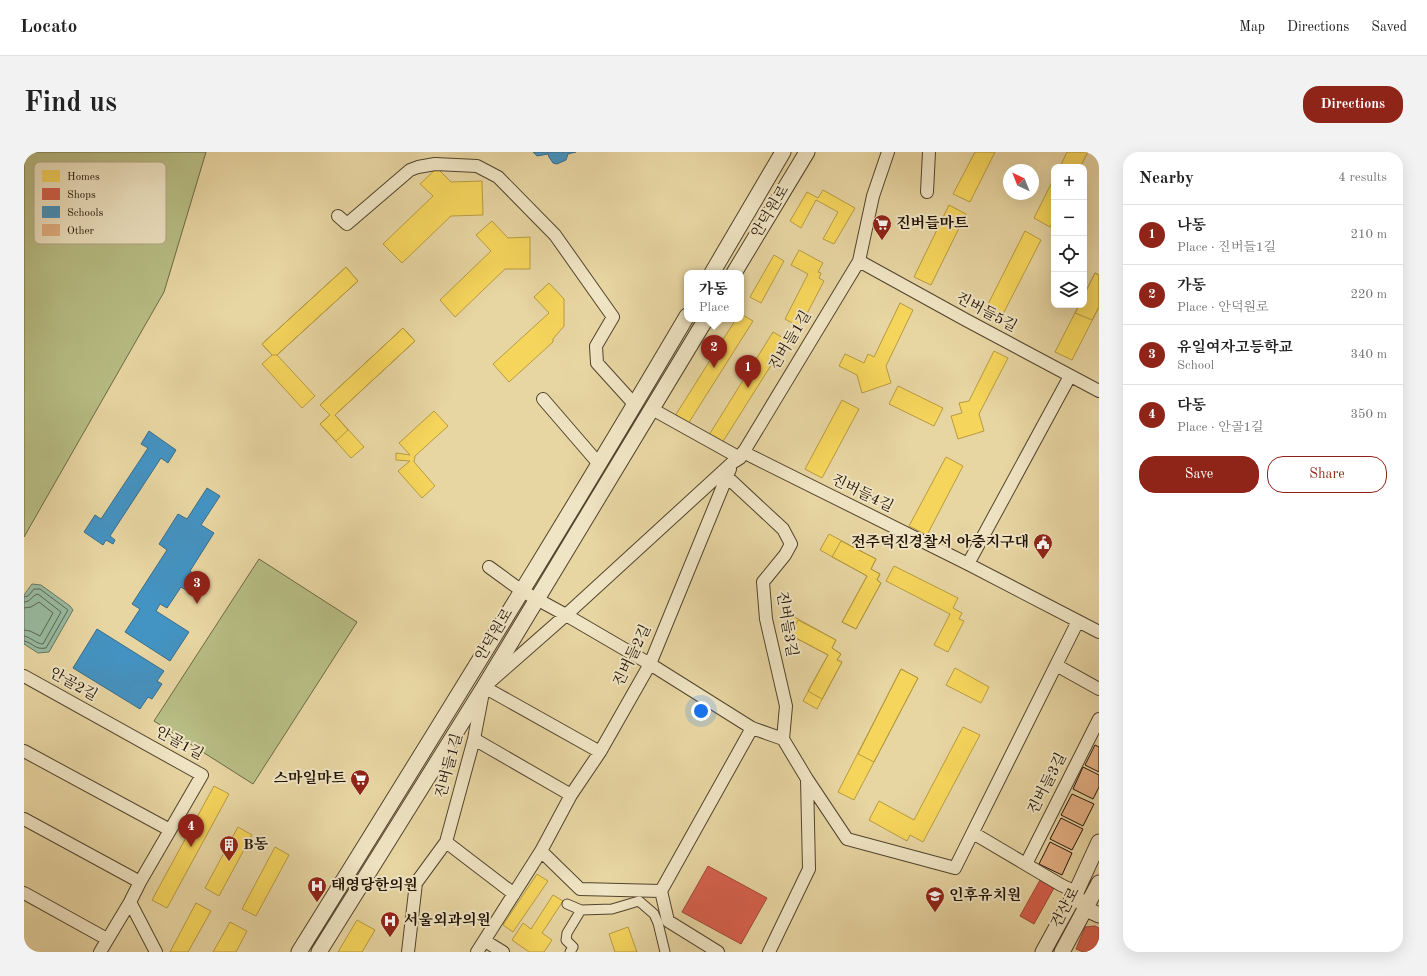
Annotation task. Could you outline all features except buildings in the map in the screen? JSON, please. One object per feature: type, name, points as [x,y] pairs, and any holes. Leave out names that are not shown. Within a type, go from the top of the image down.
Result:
[{"type":"street","name":"안덕원로","points":[[714,270],[783,152]]},
{"type":"street","name":"안덕원로","points":[[736,270],[807,152]]},
{"type":"street","name":"진버들1길","points":[[408,952],[416,883],[446,842],[474,740],[484,687],[566,615],[738,458],[859,260],[873,196],[888,152]]},
{"type":"street","points":[[927,192],[929,152]]},
{"type":"street","points":[[338,216],[347,224],[410,170],[418,167],[436,164],[477,166],[498,177],[555,235],[613,317],[596,346],[597,363],[635,405]]},
{"type":"street","name":"진버들5길","points":[[859,260],[966,320],[1099,391]]},
{"type":"street","name":"안덕원로","points":[[299,952],[468,680],[635,405],[684,321]]},
{"type":"street","name":"안덕원로","points":[[319,952],[484,687],[704,322]]},
{"type":"street","points":[[968,564],[1070,376]]},
{"type":"street","points":[[544,399],[599,464]]},
{"type":"street","name":"진버들4길","points":[[652,409],[738,458],[968,564],[1099,632]]},
{"type":"street","name":"진버들2길","points":[[477,952],[541,851],[571,795],[600,752],[650,664],[726,476],[738,458]]},
{"type":"street","name":"진버들3길","points":[[726,476],[782,529],[791,544],[785,555],[764,582],[766,619],[786,706],[783,740]]},
{"type":"street","points":[[489,567],[522,591],[650,664],[752,728],[783,740],[847,840],[955,868],[1078,621]]},
{"type":"street","points":[[1056,665],[1099,689]]},
{"type":"street","name":"안골2길","points":[[24,676],[106,722]]},
{"type":"street","points":[[484,687],[600,752]]},
{"type":"street","name":"진버들3길","points":[[1026,864],[1095,738],[1099,719]]},
{"type":"street","name":"안골1길","points":[[100,952],[202,775],[106,722]]},
{"type":"street","points":[[718,952],[668,921],[661,891],[752,728]]},
{"type":"street","points":[[474,740],[571,795]]},
{"type":"street","points":[[24,751],[170,830]]},
{"type":"street","points":[[769,952],[809,869],[807,779]]},
{"type":"street","points":[[24,818],[140,882]]},
{"type":"street","points":[[973,833],[1061,885],[1076,892],[1092,912]]},
{"type":"street","points":[[446,842],[514,894]]},
{"type":"street","name":"건산로","points":[[1043,952],[1076,892],[1099,842]]},
{"type":"street","points":[[541,851],[580,889],[661,891]]},
{"type":"street","name":"건산로","points":[[1062,952],[1092,912],[1099,883]]},
{"type":"street","points":[[24,893],[107,939]]},
{"type":"street","points":[[567,904],[581,910],[612,909],[640,901],[654,914],[665,952]]},
{"type":"street","points":[[130,902],[156,952]]},
{"type":"street","points":[[570,952],[573,947],[566,940],[567,933],[581,910]]},
{"type":"street","points":[[485,941],[503,952]]},
{"type":"shaded area","points":[[24,152],[206,152],[164,292],[24,537]]},
{"type":"shaded area","points":[[259,559],[357,622],[253,784],[154,721]]},
{"type":"water","points":[[32,584],[41,585],[70,606],[73,610],[49,652],[38,653],[24,644],[24,595]]},
{"type":"place","name":"진버들마트","points":[[882,241]]},
{"type":"place","name":"가동","points":[[714,368]]},
{"type":"place","name":"나동","points":[[748,388]]},
{"type":"place","name":"전주덕진경찰서 아중지구대","points":[[1043,560]]},
{"type":"place","name":"유일여자고등학교","points":[[197,604]]},
{"type":"place","name":"스마일마트","points":[[360,796]]},
{"type":"place","name":"다동","points":[[191,847]]},
{"type":"place","name":"B동","points":[[229,862]]},
{"type":"place","name":"태영당한의원","points":[[317,903]]},
{"type":"place","name":"인후유치원","points":[[935,913]]},
{"type":"place","name":"서울외과의원","points":[[390,938]]}]
